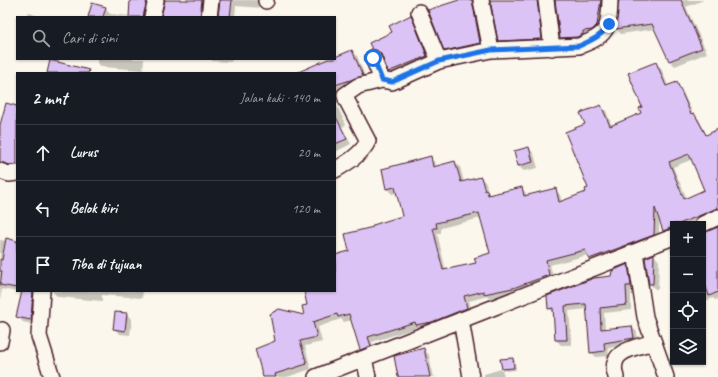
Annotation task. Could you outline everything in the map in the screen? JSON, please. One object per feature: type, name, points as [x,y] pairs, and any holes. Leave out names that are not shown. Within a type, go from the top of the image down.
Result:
[{"type":"street","points":[[152,16],[156,0]]},
{"type":"street","points":[[209,16],[210,0]]},
{"type":"street","points":[[481,0],[491,50]]},
{"type":"street","points":[[546,0],[552,48]]},
{"type":"street","points":[[336,169],[349,161],[366,146],[368,141],[346,95],[358,86],[382,80],[392,82],[439,61],[491,50],[579,46],[592,41],[602,33],[609,24],[610,0]]},
{"type":"street","points":[[419,12],[439,61]]},
{"type":"street","points":[[373,58],[382,80]]},
{"type":"street","points":[[0,171],[9,174],[16,173]]},
{"type":"street","points":[[706,223],[718,217]]},
{"type":"street","points":[[316,377],[670,237]]},
{"type":"street","points":[[635,252],[645,318],[666,377]]},
{"type":"street","points":[[42,292],[39,336],[52,377]]},
{"type":"street","points":[[460,320],[470,377]]},
{"type":"street","points":[[616,377],[614,370],[615,360],[622,353],[654,342]]},
{"type":"street","points":[[364,358],[368,377]]},
{"type":"building","points":[[130,0],[147,0],[143,16],[129,16]]},
{"type":"building","points":[[165,0],[202,0],[200,16],[161,16]]},
{"type":"building","points":[[220,0],[232,0],[230,16],[218,16]]},
{"type":"building","points":[[459,0],[472,0],[480,43],[444,51],[428,10]]},
{"type":"building","points":[[490,0],[537,0],[542,39],[498,41]]},
{"type":"building","points":[[555,0],[601,0],[597,25],[592,30],[583,31],[583,34],[577,37],[560,38]]},
{"type":"building","points":[[619,0],[681,0],[702,48],[669,61],[652,24],[615,29]]},
{"type":"building","points":[[92,3],[106,7],[103,16],[88,16]]},
{"type":"building","points":[[411,15],[427,56],[388,72],[381,54],[372,49],[369,43],[392,32],[389,26]]},
{"type":"building","points":[[352,50],[363,76],[336,85],[336,72],[298,72],[326,60],[336,60],[336,57]]},
{"type":"building","points":[[50,60],[89,70],[88,72],[47,72]]},
{"type":"building","points":[[656,62],[666,86],[677,82],[691,114],[694,113],[706,135],[718,129],[718,208],[686,221],[670,221],[670,228],[663,231],[655,208],[654,235],[589,259],[585,250],[546,260],[549,275],[513,288],[484,294],[484,291],[464,296],[467,308],[432,322],[416,325],[415,322],[368,337],[371,346],[360,350],[349,314],[338,317],[337,314],[313,322],[317,337],[300,341],[307,364],[275,374],[276,377],[263,377],[255,349],[275,341],[270,314],[279,309],[304,315],[302,306],[307,305],[304,292],[336,292],[336,255],[349,251],[345,234],[373,227],[373,225],[402,216],[395,187],[386,189],[382,169],[431,156],[433,167],[455,161],[461,182],[481,177],[485,191],[487,190],[488,195],[522,187],[524,196],[556,188],[559,202],[586,192],[585,189],[588,188],[565,132],[585,124],[580,113],[601,105],[610,126],[641,113],[639,108],[642,107],[628,73]],"holes":[[[689,154],[704,190],[684,199],[669,162]],[[479,213],[490,253],[474,258],[476,263],[443,270],[433,228],[437,228],[436,223]]]},
{"type":"building","points":[[6,103],[16,106],[16,164],[10,165],[0,162],[0,125]]},
{"type":"building","points":[[336,117],[347,139],[336,144]]},
{"type":"building","points":[[529,147],[533,162],[518,166],[514,151]]},
{"type":"building","points":[[718,227],[718,292],[709,296],[706,287],[706,232]]},
{"type":"building","points":[[6,238],[16,241],[16,288],[0,285],[2,271],[0,271],[0,259],[2,260]]},
{"type":"building","points":[[654,254],[653,284],[649,284],[645,258]]},
{"type":"building","points":[[628,264],[631,286],[626,286],[627,305],[600,308],[601,329],[632,326],[634,338],[604,343],[605,351],[590,353],[586,304],[584,304],[565,306],[567,340],[555,340],[553,308],[548,309],[547,296],[594,278],[611,276],[612,271]]},
{"type":"building","points":[[22,292],[33,292],[31,320],[16,317]]},
{"type":"building","points":[[115,312],[127,313],[125,331],[113,329]]},
{"type":"building","points":[[424,348],[430,377],[398,377],[394,356]]},
{"type":"building","points":[[513,358],[514,368],[502,369],[500,359]]},
{"type":"route","points":[[373,58],[382,80],[392,82],[439,61],[491,50],[579,46],[592,41],[607,29],[609,24]]}]
